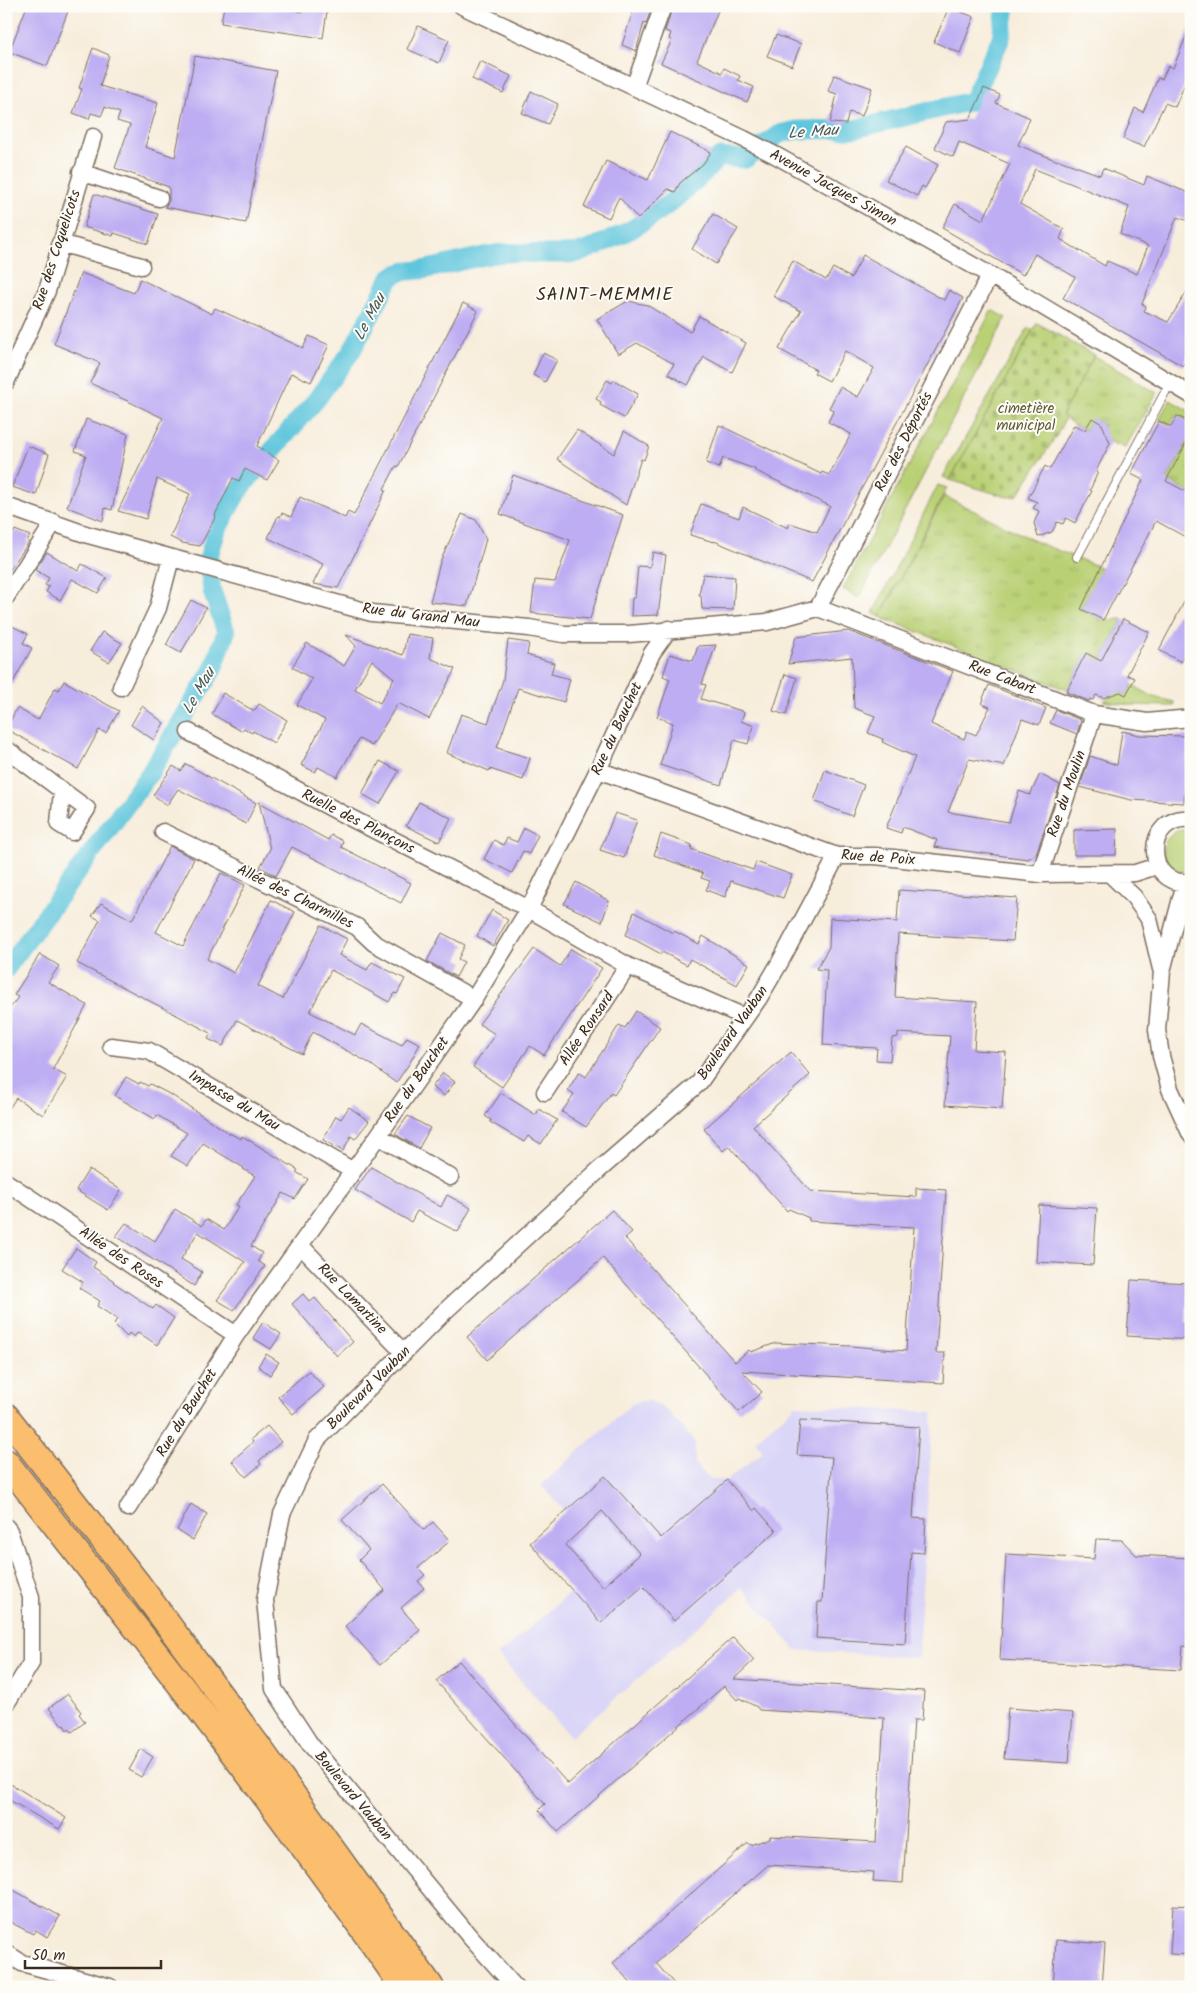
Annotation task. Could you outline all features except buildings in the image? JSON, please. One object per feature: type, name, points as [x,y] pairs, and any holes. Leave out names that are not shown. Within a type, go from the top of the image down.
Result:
[{"type":"main road","points":[[6,1416],[143,1592],[263,1753],[431,1987]]},
{"type":"main road","points":[[6,1462],[236,1758],[331,1885],[403,1987]]},
{"type":"street","name":"Avenue Jacques Simon","points":[[462,6],[775,155],[990,275],[1191,394]]},
{"type":"street","points":[[634,87],[663,6]]},
{"type":"street","name":"Rue des Coquelicots","points":[[6,382],[47,291],[93,137]]},
{"type":"street","name":"Rue des Coquelicots","points":[[81,172],[159,198]]},
{"type":"street","points":[[60,243],[141,266]]},
{"type":"street","name":"Rue des Déportés","points":[[818,608],[990,275]]},
{"type":"street","name":"Rue du Grand Mau","points":[[6,506],[85,534],[372,614],[529,628],[563,634],[630,634],[669,629],[767,622],[818,608]]},
{"type":"street","points":[[6,597],[54,522]]},
{"type":"street","points":[[121,687],[158,608],[171,558]]},
{"type":"street","name":"Rue Cabart","points":[[818,608],[1094,714],[1146,722],[1191,718]]},
{"type":"street","name":"Rue du Bauchet","points":[[128,1508],[236,1335],[474,998],[529,910],[598,770],[652,653],[669,629]]},
{"type":"street","name":"Rue du Moulin","points":[[1040,874],[1094,714]]},
{"type":"street","name":"Ruelle des Plançons","points":[[189,732],[337,812],[529,910],[628,966],[745,1018]]},
{"type":"street","points":[[6,749],[62,790]]},
{"type":"street","name":"Rue de Poix","points":[[598,770],[837,856],[875,856],[1040,874],[1135,874],[1157,866]]},
{"type":"street","points":[[1189,818],[1175,821],[1158,834],[1154,844],[1154,855],[1157,866],[1169,878],[1188,883],[1162,971],[1157,1030],[1160,1056],[1170,1089],[1191,1136]]},
{"type":"street","name":"Allée des Charmilles","points":[[163,832],[357,927],[374,943],[474,998]]},
{"type":"street","name":"Boulevard Vauban","points":[[515,1987],[470,1936],[310,1744],[274,1688],[265,1600],[282,1514],[317,1440],[444,1313],[585,1183],[699,1083],[745,1018],[779,964],[837,856]]},
{"type":"street","points":[[1111,875],[1134,897],[1149,919],[1162,971]]},
{"type":"street","name":"Allée Ronsard","points":[[545,1092],[628,966]]},
{"type":"street","name":"Impasse du Mau","points":[[111,1046],[148,1051],[353,1171]]},
{"type":"street","points":[[378,1136],[450,1178]]},
{"type":"street","name":"Allée des Roses","points":[[6,1182],[236,1335]]},
{"type":"street","name":"Rue Lamartine","points":[[300,1245],[404,1353]]},
{"type":"street","points":[[6,1527],[31,1597],[31,1663],[6,1704]]},
{"type":"street","points":[[6,1953],[22,1963],[110,1987]]},
{"type":"lane","points":[[1077,557],[1170,383]]},
{"type":"shaded area","points":[[641,1401],[651,1401],[668,1411],[695,1443],[695,1463],[710,1480],[727,1480],[763,1452],[755,1441],[796,1405],[933,1412],[918,1658],[796,1650],[742,1588],[571,1737],[498,1655],[572,1591],[530,1543],[565,1511],[541,1485],[632,1404]]},
{"type":"green space","points":[[992,310],[1006,318],[859,598],[843,589]]},
{"type":"green space","name":"cimetière municipal","points":[[1037,323],[1094,355],[1063,415],[1065,418],[1057,435],[1017,496],[1007,497],[950,480]]},
{"type":"green space","points":[[1028,328],[1033,330],[950,480],[943,477]]},
{"type":"green space","points":[[1094,356],[1157,393],[1125,448],[1105,440],[1102,430],[1104,425],[1092,419],[1085,430],[1074,425],[1062,415]]},
{"type":"green space","points":[[1170,400],[1191,412],[1191,422],[1176,414],[1170,425],[1159,419]]},
{"type":"green space","points":[[1191,436],[1191,493],[1167,480]]},
{"type":"green space","points":[[938,485],[947,488],[880,617],[873,613]]},
{"type":"green space","points":[[944,496],[1039,543],[1102,568],[1081,609],[1103,620],[1123,619],[1101,661],[1086,654],[1067,690],[880,617]]},
{"type":"green space","points":[[1132,685],[1154,697],[1174,702],[1174,706],[1130,705],[1104,701],[1111,695],[1114,689],[1126,695]]},
{"type":"green space","points":[[1182,829],[1191,830],[1191,872],[1172,868],[1164,855],[1163,848],[1166,840]]},
{"type":"waterway","name":"Le Mau","points":[[6,969],[150,773],[213,669],[226,632],[212,591],[208,559],[217,530],[236,495],[316,400],[351,352],[391,277],[405,271],[427,269],[495,254],[582,252],[616,237],[649,219],[692,184],[720,157],[745,159],[779,134],[797,130],[854,129],[972,101],[1001,38],[1006,6]]},
{"type":"district","name":"SAINT-MEMMIE","points":[[605,295]]}]
